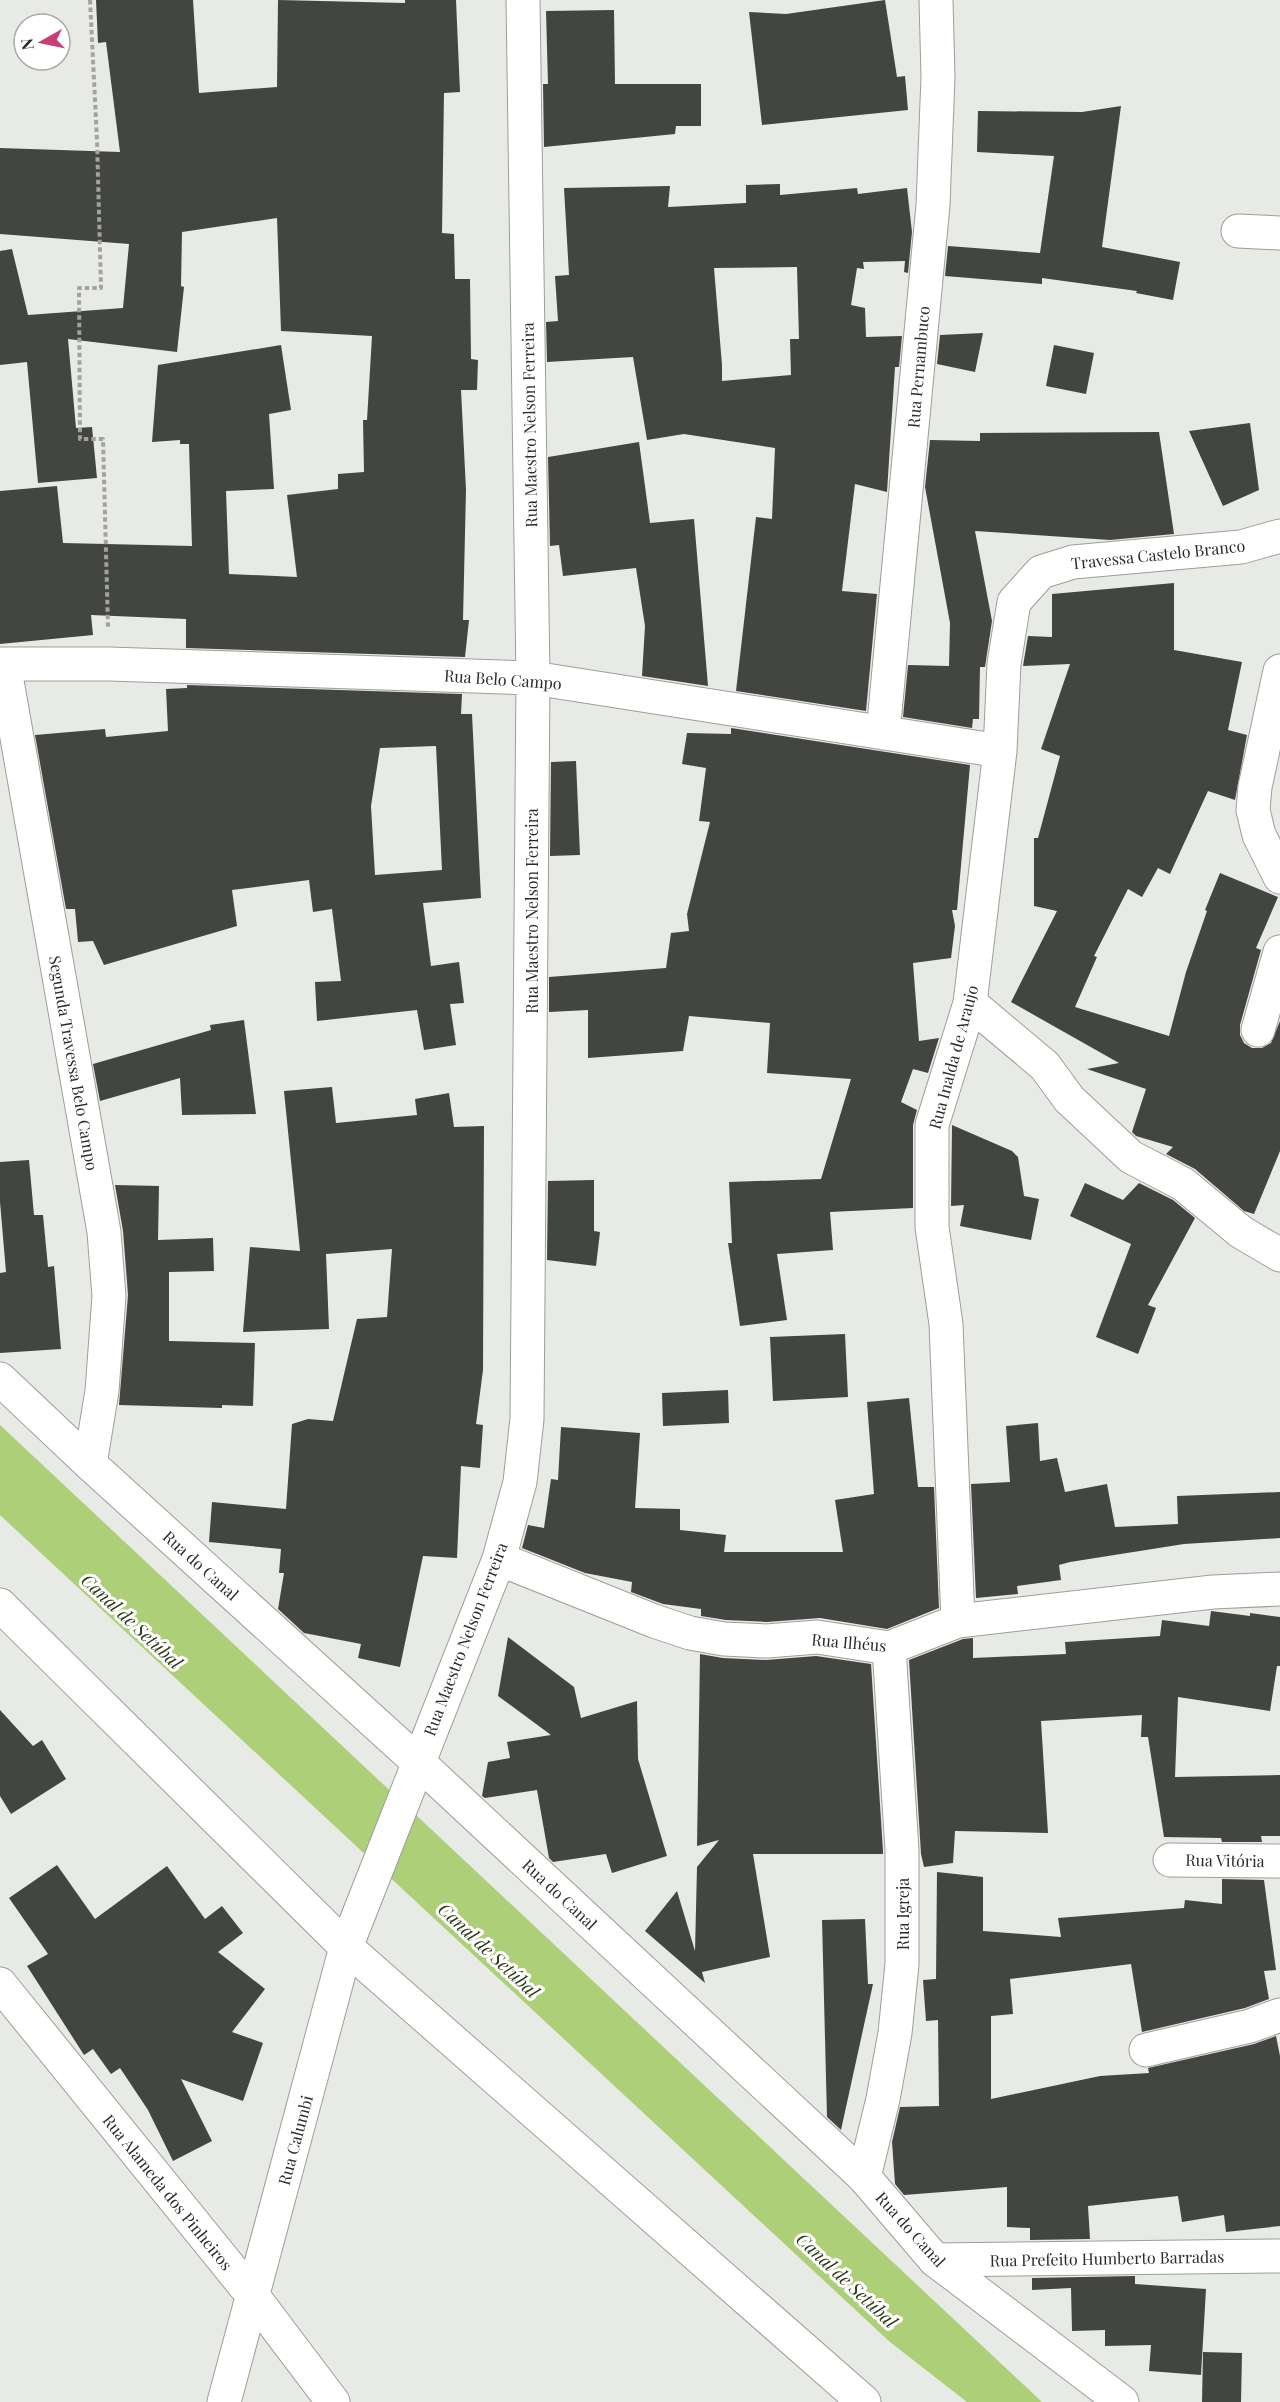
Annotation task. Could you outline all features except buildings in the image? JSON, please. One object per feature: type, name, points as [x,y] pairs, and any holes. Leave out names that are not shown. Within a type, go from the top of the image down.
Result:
[{"type":"street","name":"Rua Maestro Nelson Ferreira","points":[[372,1881],[417,1761],[499,1559],[520,1482],[527,1419],[533,678],[523,0]]},
{"type":"street","name":"Rua Pernambuco","points":[[883,733],[933,205],[938,77],[936,0]]},
{"type":"street","points":[[1238,231],[1280,233]]},
{"type":"street","name":"Travessa Castelo Branco","points":[[1014,602],[1041,572],[1073,562],[1240,547],[1280,536]]},
{"type":"street","name":"Rua Inalda de Araujo","points":[[958,1621],[945,1324],[932,1227],[932,1125],[970,1003],[1000,751],[1004,664],[1014,602]]},
{"type":"street","name":"Rua Belo Campo","points":[[2,664],[109,664],[533,678],[1000,751]]},
{"type":"street","name":"Segunda Travessa Belo Campo","points":[[2,664],[104,1232],[108,1296],[102,1391],[90,1464]]},
{"type":"street","points":[[1280,671],[1255,787],[1253,810],[1259,835],[1280,877]]},
{"type":"street","points":[[1258,1030],[1280,952]]},
{"type":"street","points":[[970,1003],[1044,1066],[1070,1099],[1131,1157],[1183,1184],[1241,1232],[1280,1255]]},
{"type":"street","name":"Rua do Canal","points":[[0,1379],[90,1464],[417,1761],[864,2176],[935,2260],[1122,2402]]},
{"type":"street","name":"Rua Ilhéus","points":[[499,1559],[654,1621],[690,1633],[724,1640],[767,1641],[817,1637],[889,1648],[958,1621],[1213,1592],[1280,1589]]},
{"type":"street","points":[[0,1605],[346,1947],[864,2402]]},
{"type":"street","name":"Rua Igreja","points":[[864,2176],[895,2033],[902,1964],[902,1850],[889,1648]]},
{"type":"street","name":"Rua Vitória","points":[[1170,1860],[1280,1861]]},
{"type":"street","name":"Rua Calumbi","points":[[224,2402],[346,1947],[372,1881]]},
{"type":"street","name":"Rua Alameda dos Pinheiros","points":[[0,1984],[253,2296],[333,2402]]},
{"type":"street","points":[[1146,2050],[1250,2026],[1280,2015]]},
{"type":"street","name":"Rua Prefeito Humberto Barradas","points":[[935,2260],[1280,2256]]},
{"type":"path","points":[[90,0],[101,288],[79,288],[80,439],[103,439],[109,664]]},
{"type":"water","name":"Canal de Setúbal","points":[[0,1425],[1042,2402],[967,2402],[890,2342],[0,1515]]}]
